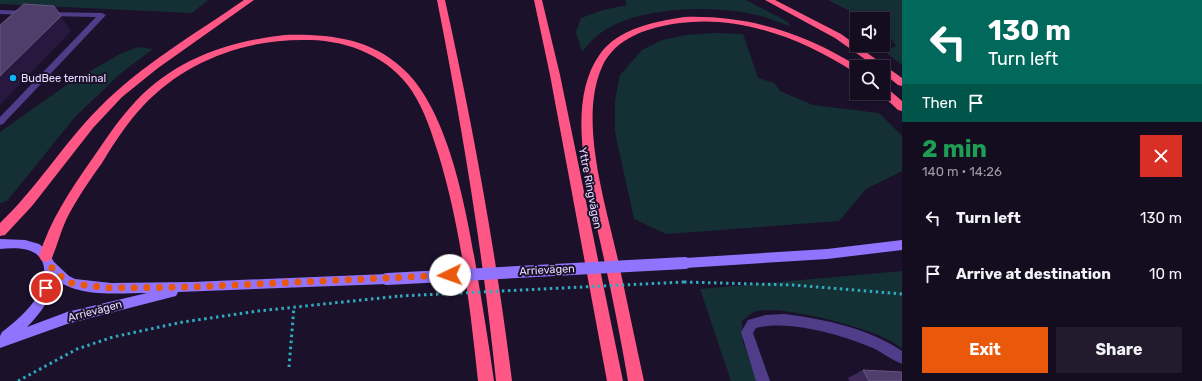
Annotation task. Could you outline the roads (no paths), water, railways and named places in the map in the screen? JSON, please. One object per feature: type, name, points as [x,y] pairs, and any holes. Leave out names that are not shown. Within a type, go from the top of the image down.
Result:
[{"type":"highway","points":[[0,231],[31,200],[74,144],[103,110],[149,70],[250,0]]},
{"type":"highway","points":[[441,0],[467,126],[500,340],[504,381]]},
{"type":"highway","name":"Yttre Ringvägen","points":[[538,0],[555,75],[615,381]]},
{"type":"highway","points":[[769,0],[838,36],[871,60]]},
{"type":"highway","points":[[636,381],[591,157],[587,117],[588,96],[594,74],[603,58],[620,40],[644,28],[671,22],[709,20],[755,26],[788,35],[838,57],[850,65]]},
{"type":"highway","points":[[48,261],[54,227],[71,198],[122,126],[140,104],[161,84],[193,64],[225,49],[247,42],[297,36],[319,37],[351,43],[379,56],[397,68],[421,97],[431,114],[456,190],[482,343],[486,381]]},
{"type":"highway","points":[[890,74],[902,82]]},
{"type":"highway","points":[[890,96],[902,106]]},
{"type":"main road","name":"Arrievägen","points":[[0,244],[12,242],[26,244],[37,248],[65,280],[86,286],[142,288],[387,279],[685,263],[827,254],[902,245]]},
{"type":"main road","points":[[0,341],[16,329],[32,313],[44,296],[49,280],[48,261]]},
{"type":"main road","name":"Arrievägen","points":[[0,341],[88,312],[192,287]]},
{"type":"lane","points":[[0,12],[102,15],[0,122]]},
{"type":"lane","points":[[763,381],[749,341],[748,332],[752,324],[769,320],[790,321],[825,327],[874,342],[891,349],[902,358]]},
{"type":"place","name":"BudBee terminal","points":[[13,78]]}]
